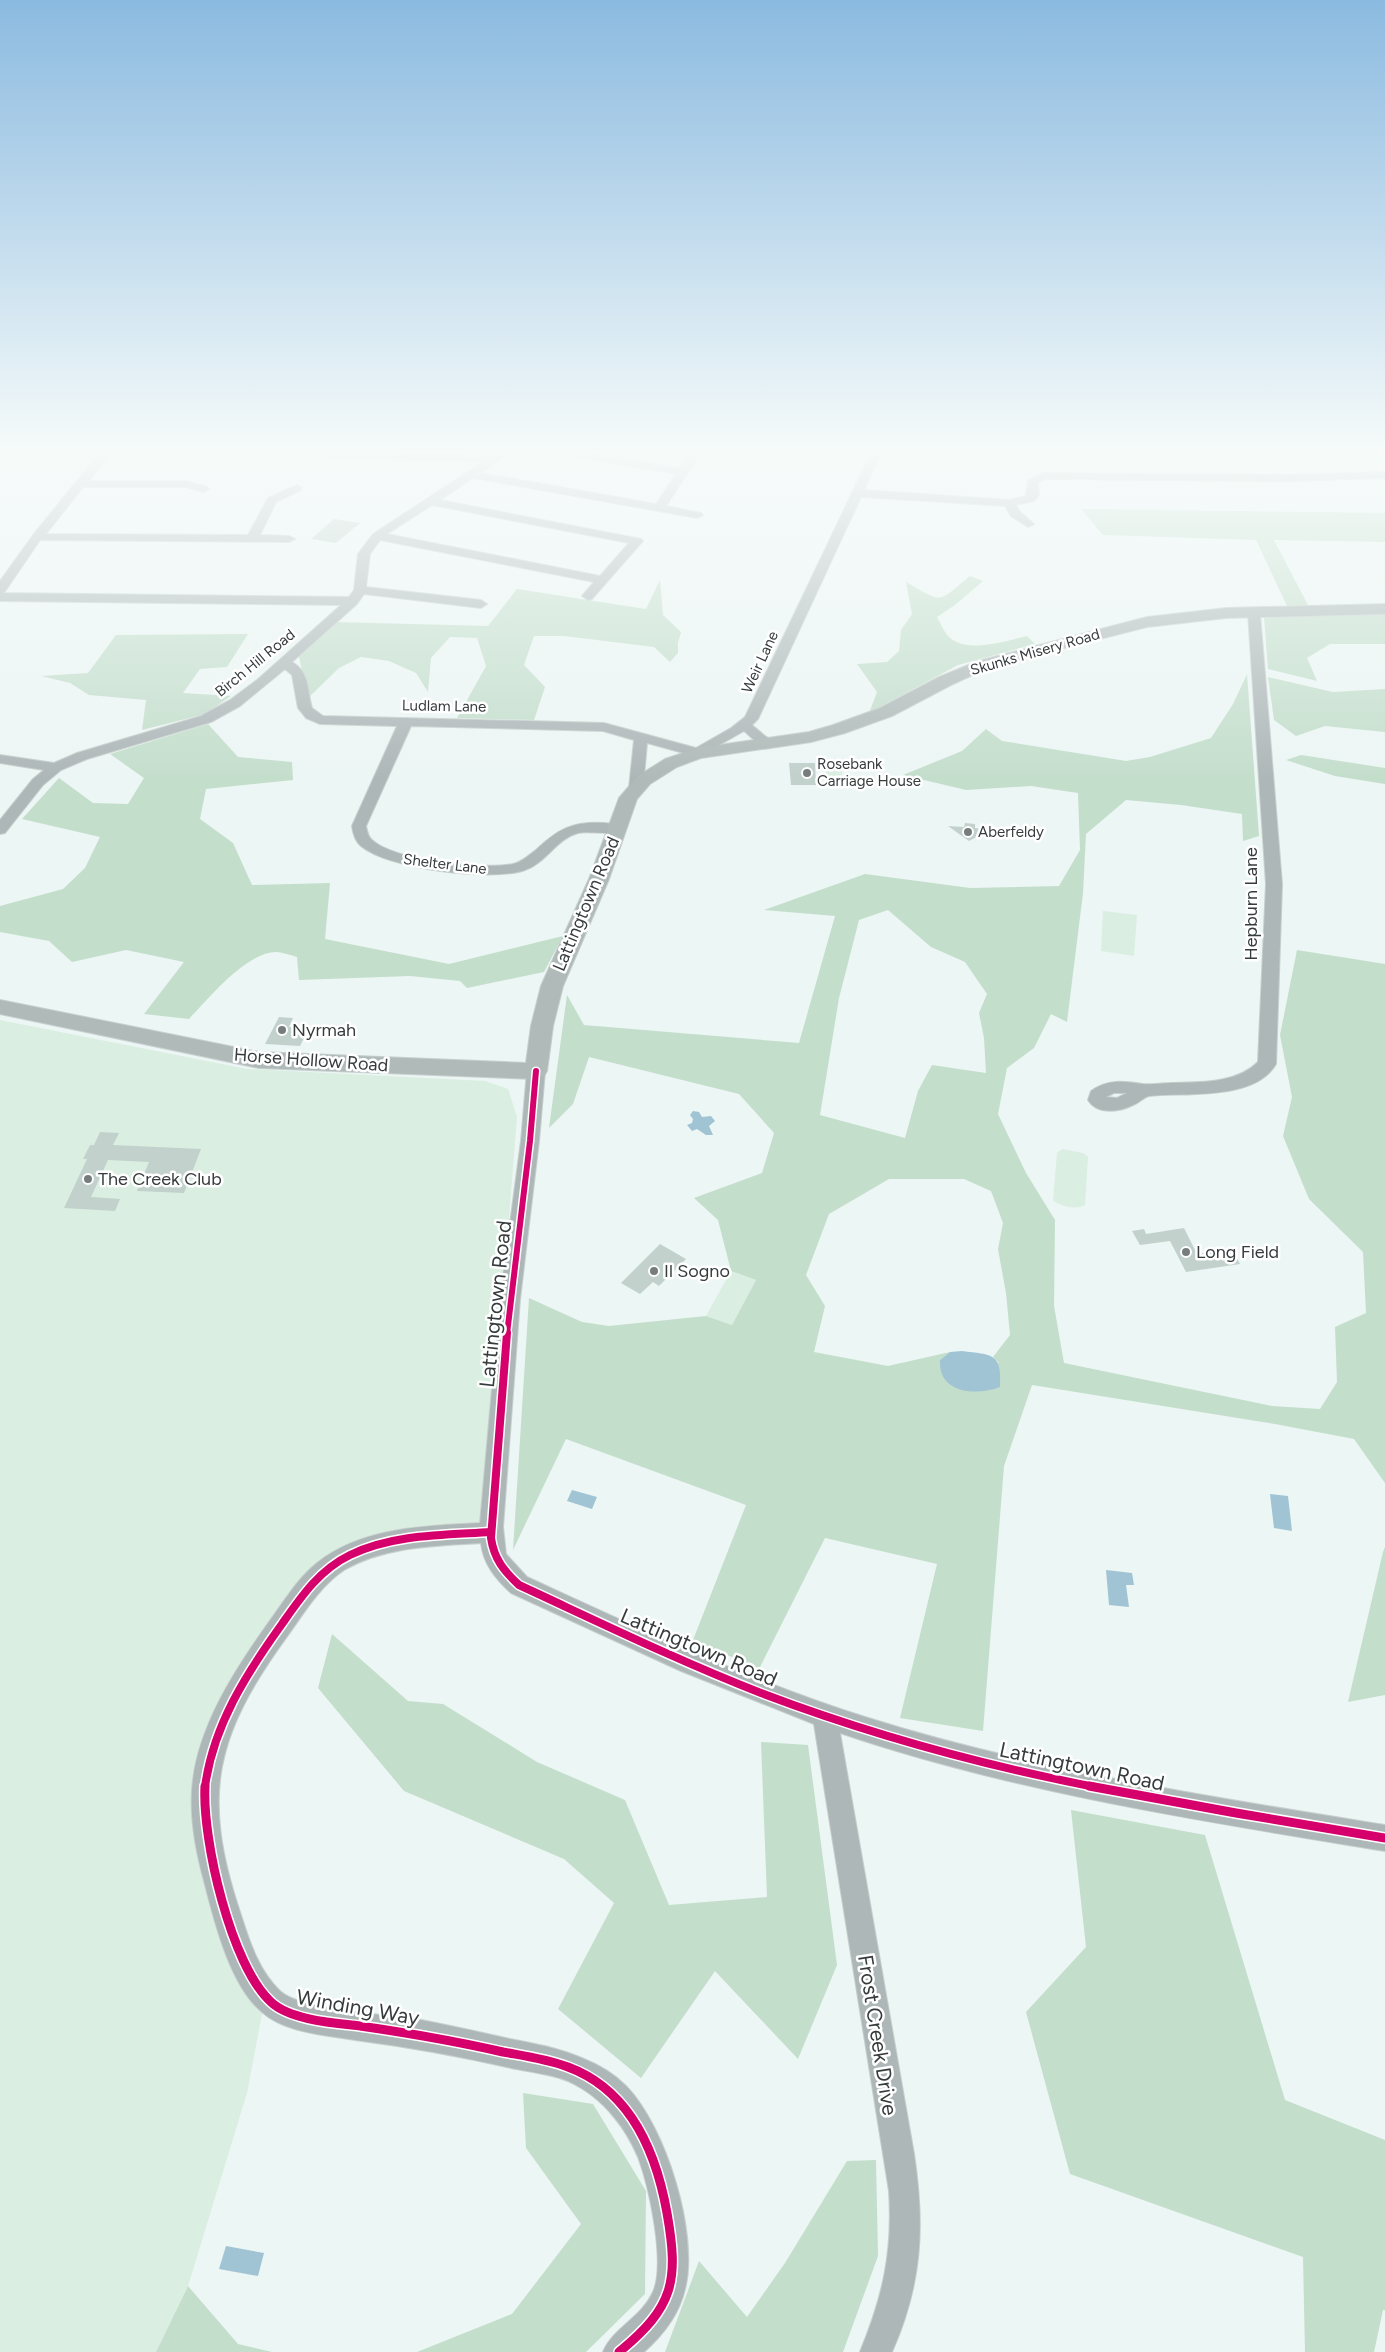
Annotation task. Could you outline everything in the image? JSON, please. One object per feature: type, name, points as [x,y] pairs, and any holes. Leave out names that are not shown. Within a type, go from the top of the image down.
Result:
[{"type":"main road","name":"Skunks Misery Road","points":[[698,753],[811,737],[866,720],[967,671],[1028,651],[1148,622],[1187,616],[1385,609]]},
{"type":"main road","name":"Lattingtown Road","points":[[536,1071],[542,1026],[552,986],[599,879],[628,798],[636,788],[664,766],[698,753]]},
{"type":"main road","name":"Horse Hollow Road","points":[[0,1007],[259,1060],[350,1066],[536,1071]]},
{"type":"street","points":[[0,590],[22,559]]},
{"type":"street","name":"Birch Hill Road","points":[[0,830],[38,782],[56,767],[82,756],[215,716],[245,697],[352,601],[360,590],[363,559]]},
{"type":"street","points":[[494,559],[603,580]]},
{"type":"street","points":[[588,596],[622,559]]},
{"type":"street","name":"Weir Lane","points":[[698,753],[745,725],[760,702],[827,559]]},
{"type":"street","points":[[360,590],[481,604]]},
{"type":"street","points":[[0,598],[352,601]]},
{"type":"street","name":"Hepburn Lane","points":[[1142,1090],[1224,1084],[1246,1080],[1262,1072],[1267,1064],[1274,884],[1254,613]]},
{"type":"street","name":"Ludlam Lane","points":[[284,664],[296,669],[300,675],[305,712],[311,717],[339,722],[589,726],[615,729],[698,753]]},
{"type":"street","name":"Shelter Lane","points":[[406,722],[359,826],[363,840],[374,850],[417,863],[506,870],[529,864],[552,842],[569,830],[590,827],[618,829]]},
{"type":"street","points":[[745,725],[760,739],[770,743]]},
{"type":"street","points":[[636,788],[641,738]]},
{"type":"street","points":[[0,759],[56,767]]},
{"type":"street","name":"Lattingtown Road","points":[[536,1071],[530,1141],[510,1299],[492,1532],[494,1555],[502,1571],[519,1585],[703,1668],[794,1705],[936,1751],[1024,1772],[1203,1809],[1385,1838]]},
{"type":"street","name":"Winding Way","points":[[492,1532],[408,1539],[364,1549],[334,1564],[315,1580],[273,1636],[248,1674],[217,1735],[205,1786],[207,1838],[219,1891],[237,1945],[256,1985],[275,2006],[297,2016],[418,2034],[563,2065],[591,2077],[618,2098],[636,2123],[653,2158],[670,2231],[672,2276],[670,2290],[660,2313],[641,2334],[619,2352]]},
{"type":"street","name":"Frost Creek Drive","points":[[825,1715],[842,1828],[880,2039],[901,2177],[906,2227],[903,2265],[897,2301],[876,2352]]},
{"type":"green space","points":[[1265,559],[1284,559],[1310,609],[1288,608]]},
{"type":"green space","points":[[970,576],[983,581],[955,605],[937,617],[947,635],[955,641],[964,644],[985,645],[1027,636],[1035,644],[958,665],[869,713],[877,692],[857,664],[887,662],[899,651],[901,630],[912,614],[906,582],[927,594],[940,597],[945,596]]},
{"type":"green space","points":[[660,580],[663,615],[681,632],[678,653],[670,662],[654,647],[564,636],[534,636],[524,665],[545,687],[534,720],[457,718],[486,666],[477,638],[450,637],[431,658],[428,692],[416,673],[389,661],[361,657],[339,668],[307,699],[299,656],[336,622],[488,626],[517,589],[646,609]]},
{"type":"green space","points":[[1385,613],[1385,644],[1330,644],[1307,658],[1317,681],[1268,669],[1264,617]]},
{"type":"green space","points":[[248,634],[227,667],[200,669],[183,693],[231,696],[205,714],[142,730],[146,700],[89,695],[70,683],[41,676],[88,673],[116,635]]},
{"type":"green space","points":[[1247,674],[1259,836],[1243,841],[1242,814],[1181,805],[1126,800],[1086,834],[1083,893],[1067,1022],[1051,1014],[1034,1048],[1007,1068],[998,1114],[1026,1173],[1055,1220],[1054,1306],[1064,1363],[1272,1406],[1320,1409],[1337,1382],[1335,1327],[1366,1313],[1363,1252],[1309,1199],[1283,1136],[1292,1097],[1280,1035],[1297,950],[1385,964],[1385,1483],[1354,1439],[1275,1424],[1032,1385],[1004,1466],[983,1731],[900,1718],[937,1564],[825,1538],[759,1669],[693,1640],[746,1505],[566,1439],[513,1550],[529,1298],[582,1322],[609,1326],[706,1316],[732,1325],[756,1280],[731,1271],[718,1220],[694,1198],[762,1173],[774,1133],[739,1094],[589,1057],[573,1104],[549,1128],[567,995],[584,1025],[799,1043],[835,916],[764,910],[865,874],[970,888],[1059,886],[1080,850],[1078,793],[1031,786],[966,790],[903,775],[962,751],[986,729],[1002,741],[1126,761],[1150,757],[1211,738],[1233,704]],"holes":[[[888,910],[931,947],[965,962],[987,994],[979,1013],[984,1038],[986,1073],[932,1065],[918,1091],[905,1138],[820,1115],[839,998],[859,920]],[[889,1179],[964,1179],[991,1191],[1003,1223],[998,1249],[1006,1293],[1010,1335],[993,1357],[999,1363],[940,1360],[950,1352],[888,1366],[814,1352],[825,1306],[806,1275],[829,1214]]]},
{"type":"green space","points":[[1268,677],[1333,692],[1385,689],[1385,732],[1325,726],[1296,736],[1274,720]]},
{"type":"green space","points":[[208,724],[238,757],[292,762],[293,780],[206,789],[200,819],[233,843],[252,885],[330,883],[325,939],[449,964],[563,936],[544,972],[467,988],[460,981],[410,976],[299,980],[297,957],[278,952],[266,953],[229,977],[189,1019],[144,1014],[184,962],[126,950],[72,962],[49,941],[0,932],[0,906],[63,889],[85,868],[100,837],[22,819],[59,778],[93,803],[128,804],[144,778],[110,754]]},
{"type":"green space","points":[[1301,755],[1385,768],[1385,784],[1335,776],[1286,760]]},
{"type":"green space","points":[[825,765],[841,765],[843,782],[827,782]]},
{"type":"green space","points":[[1103,911],[1137,915],[1134,956],[1101,951]]},
{"type":"green space","points":[[0,1020],[247,1069],[485,1081],[508,1089],[517,1117],[484,1529],[408,1534],[311,1576],[195,1786],[264,2003],[247,2093],[188,2286],[156,2352],[0,2352]]},
{"type":"green space","points":[[1062,1149],[1083,1153],[1088,1157],[1085,1205],[1081,1207],[1069,1207],[1053,1200],[1057,1153]]},
{"type":"green space","points":[[731,1271],[756,1280],[732,1325],[706,1316]]},
{"type":"green space","points":[[1385,1547],[1385,1695],[1348,1702],[1383,1552]]},
{"type":"green space","points":[[332,1634],[408,1701],[443,1704],[537,1762],[625,1800],[669,1905],[767,1897],[761,1742],[808,1745],[837,1965],[798,2059],[715,1971],[641,2078],[558,2009],[614,1903],[564,1859],[404,1791],[318,1688]]},
{"type":"green space","points":[[1071,1810],[1205,1835],[1285,2100],[1385,2140],[1385,2310],[1383,2310],[1374,2352],[1305,2352],[1303,2257],[1070,2174],[1026,2012],[1086,1947]]},
{"type":"green space","points":[[523,2093],[593,2104],[646,2191],[645,2294],[586,2352],[417,2352],[512,2314],[581,2224],[526,2148]]},
{"type":"green space","points":[[876,2160],[878,2256],[843,2352],[665,2352],[699,2261],[747,2317],[785,2263],[847,2161]]},
{"type":"green space","points":[[188,2286],[238,2344],[272,2352],[156,2352]]},
{"type":"water","points":[[693,1111],[699,1112],[702,1117],[711,1116],[715,1121],[709,1126],[713,1135],[706,1135],[697,1129],[692,1131],[687,1125],[692,1123],[693,1119],[690,1115]]},
{"type":"water","points":[[950,1352],[981,1353],[993,1357],[999,1367],[1000,1387],[981,1391],[961,1390],[945,1380],[941,1371],[940,1360]]},
{"type":"water","points":[[572,1490],[597,1497],[592,1509],[567,1501]]},
{"type":"water","points":[[1270,1494],[1288,1496],[1292,1531],[1274,1528]]},
{"type":"water","points":[[1106,1570],[1132,1573],[1134,1585],[1126,1585],[1129,1607],[1109,1605]]},
{"type":"water","points":[[226,2246],[264,2253],[258,2276],[219,2269]]},
{"type":"building","name":"Rosebank Carriage House","points":[[789,763],[815,763],[816,785],[791,785]]},
{"type":"building","points":[[965,823],[975,824],[975,828],[989,830],[969,841],[948,826],[964,827]]},
{"type":"building","name":"Nyrmah","points":[[279,1017],[293,1018],[289,1027],[294,1027],[292,1033],[306,1034],[300,1046],[265,1044]]},
{"type":"building","points":[[100,1132],[119,1133],[113,1145],[201,1149],[184,1193],[137,1191],[149,1162],[108,1160],[91,1197],[120,1199],[115,1211],[64,1208],[87,1159],[83,1159],[90,1145],[94,1145]]},
{"type":"building","name":"Long Field","points":[[1184,1228],[1197,1254],[1232,1249],[1240,1264],[1186,1272],[1170,1241],[1140,1245],[1132,1231],[1144,1229],[1146,1234]]},
{"type":"building","name":"Il Sogno","points":[[660,1244],[686,1259],[659,1286],[653,1282],[640,1294],[621,1283]]},
{"type":"cycle path","points":[[536,1071],[530,1141],[510,1299],[491,1527],[492,1547],[495,1557],[500,1566],[519,1585],[724,1678],[794,1705],[866,1729],[1012,1769],[1086,1785],[1161,1800],[1385,1838]]},
{"type":"cycle path","points":[[491,1532],[430,1536],[388,1542],[350,1555],[333,1565],[311,1584],[257,1660],[222,1724],[208,1768],[205,1788],[210,1854],[232,1929],[250,1974],[264,1994],[282,2010],[318,2020],[418,2034],[560,2064],[595,2080],[615,2095],[625,2107],[643,2135],[653,2158],[666,2206],[673,2263],[669,2293],[660,2311],[641,2333],[619,2352]]},
{"type":"place","name":"Rosebank Carriage House","points":[[807,773]]},
{"type":"place","name":"Aberfeldy","points":[[968,832]]},
{"type":"place","name":"Nyrmah","points":[[282,1030]]},
{"type":"place","name":"The Creek Club","points":[[88,1179]]},
{"type":"place","name":"Long Field","points":[[1186,1252]]},
{"type":"place","name":"Il Sogno","points":[[654,1271]]}]
